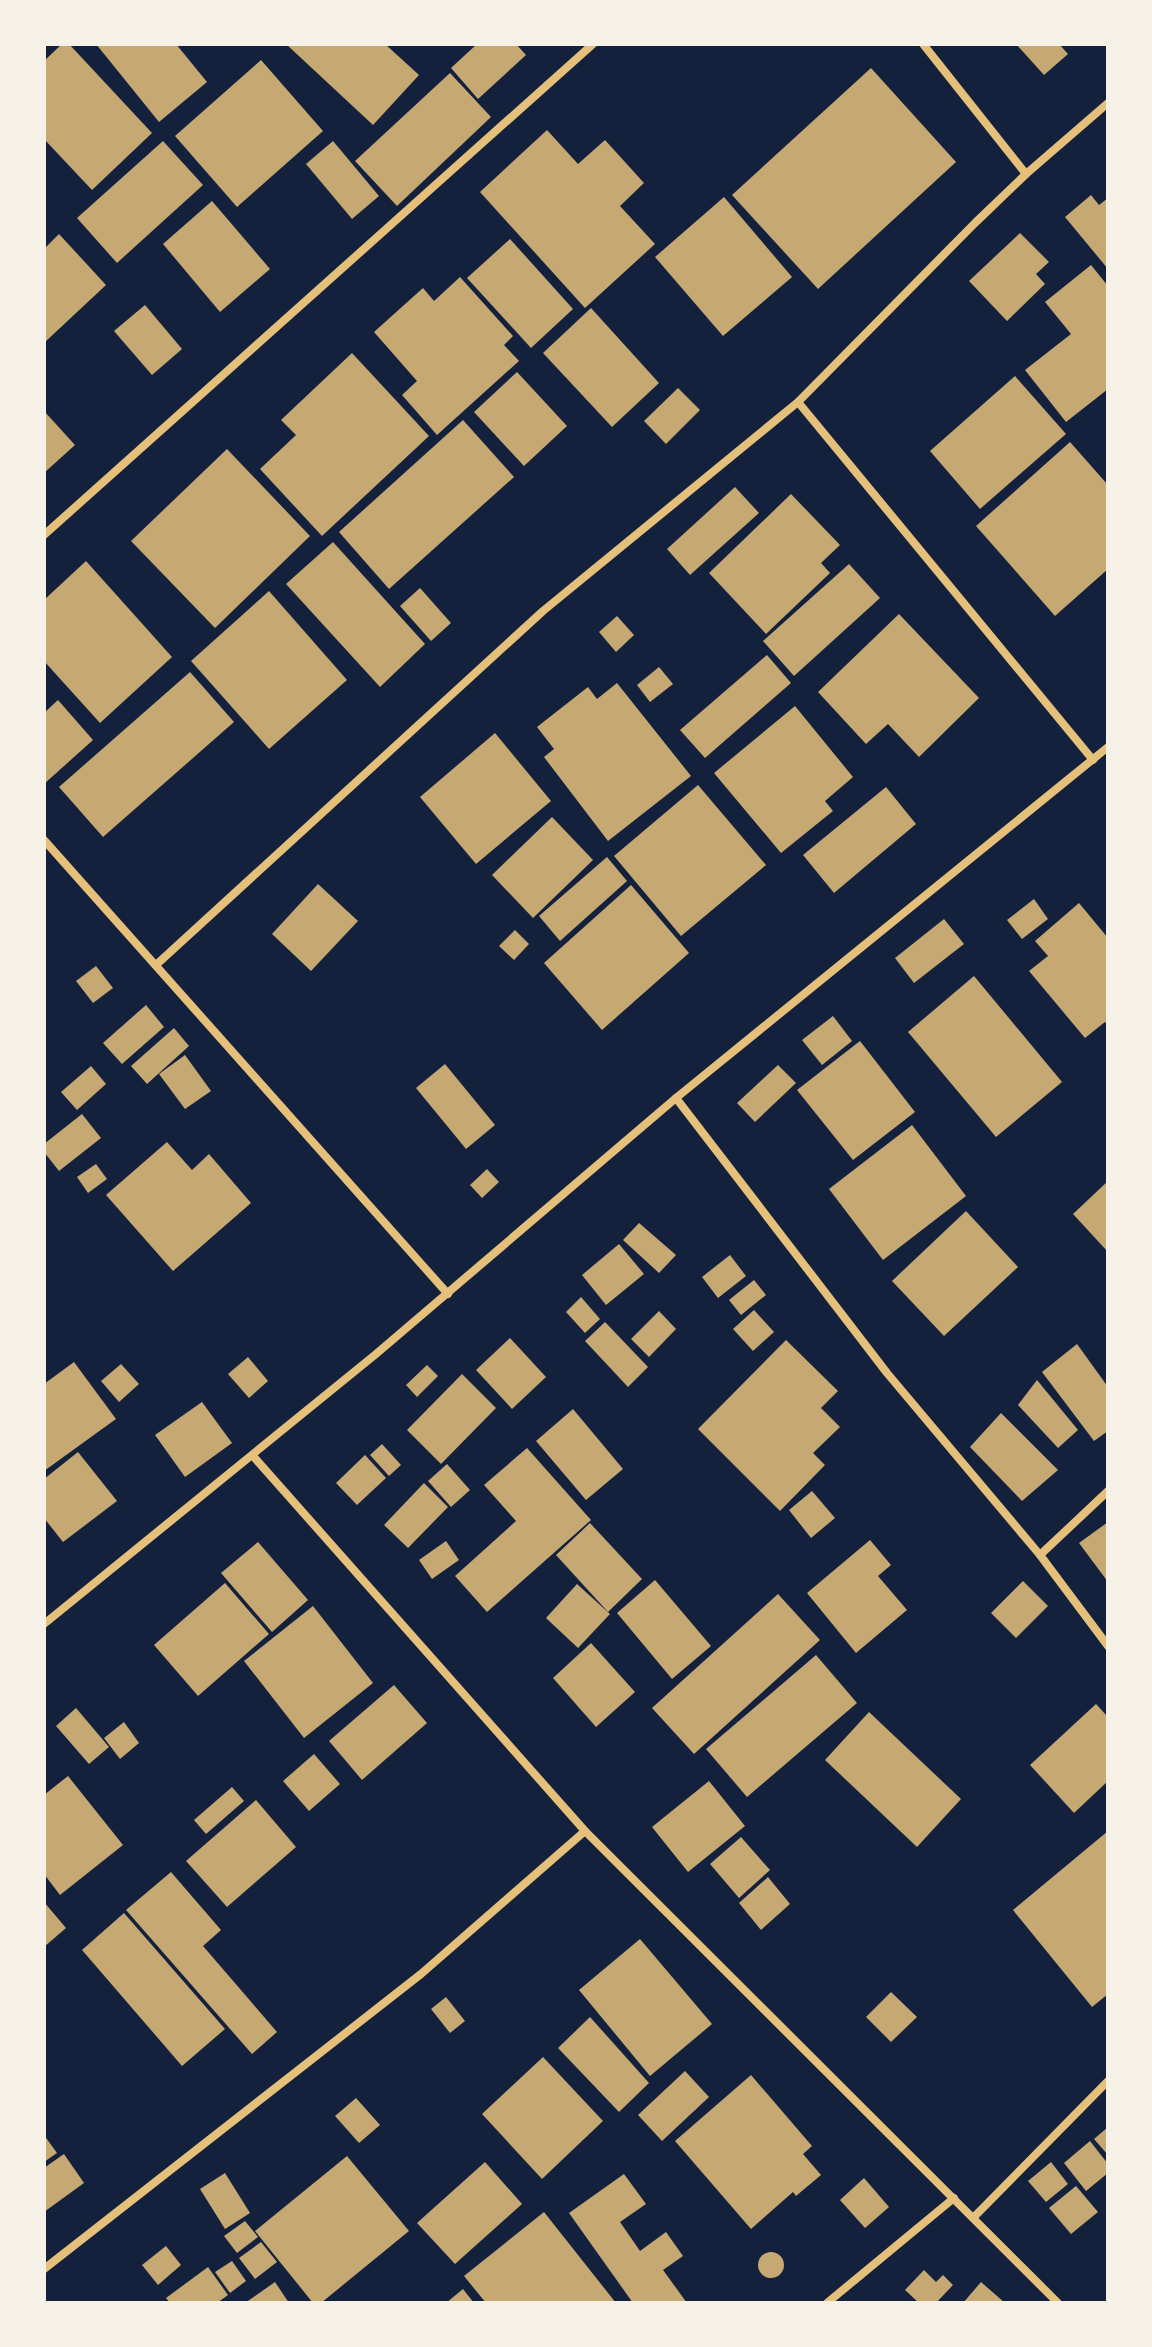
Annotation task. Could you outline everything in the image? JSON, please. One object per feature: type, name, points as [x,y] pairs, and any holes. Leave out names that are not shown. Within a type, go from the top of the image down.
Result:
[{"type":"street","points":[[44,535],[593,44]]},
{"type":"street","points":[[923,44],[1026,174]]},
{"type":"street","points":[[156,965],[543,611],[798,402],[1026,174],[1108,103]]},
{"type":"street","points":[[798,402],[1093,760]]},
{"type":"street","points":[[44,1624],[448,1294],[676,1098],[1108,747]]},
{"type":"street","points":[[45,844],[448,1294]]},
{"type":"street","points":[[676,1098],[887,1373],[1040,1555],[1108,1646]]},
{"type":"street","points":[[253,1456],[585,1831],[1058,2303]]},
{"type":"street","points":[[1040,1555],[1108,1491]]},
{"type":"street","points":[[44,2269],[421,1974],[585,1831]]},
{"type":"street","points":[[974,2217],[1108,2081]]},
{"type":"street","points":[[827,2303],[954,2198]]},
{"type":"building","points":[[62,44],[69,44],[152,133],[92,190],[44,139],[44,61]]},
{"type":"building","points":[[96,44],[176,44],[207,82],[159,122]]},
{"type":"building","points":[[286,44],[385,44],[419,75],[373,125]]},
{"type":"building","points":[[477,44],[516,44],[526,55],[478,99],[451,68]]},
{"type":"building","points":[[1016,44],[1059,44],[1068,54],[1044,75]]},
{"type":"building","points":[[261,60],[323,131],[237,207],[175,136]]},
{"type":"building","points":[[871,68],[956,162],[818,289],[732,195]]},
{"type":"building","points":[[450,73],[491,117],[397,206],[355,161]]},
{"type":"building","points":[[547,130],[578,164],[605,140],[644,183],[620,206],[655,244],[585,308],[480,192]]},
{"type":"building","points":[[163,141],[203,185],[117,263],[77,218]]},
{"type":"building","points":[[333,141],[379,196],[352,219],[306,164]]},
{"type":"building","points":[[1091,195],[1099,205],[1108,198],[1108,269],[1065,217]]},
{"type":"building","points":[[724,197],[792,277],[723,336],[655,257]]},
{"type":"building","points":[[212,201],[270,269],[220,312],[163,244]]},
{"type":"building","points":[[1020,233],[1049,262],[1036,274],[1045,284],[1007,321],[969,281]]},
{"type":"building","points":[[59,234],[106,285],[44,343],[44,249]]},
{"type":"building","points":[[510,239],[573,309],[531,348],[467,278]]},
{"type":"building","points":[[1091,265],[1108,286],[1108,389],[1066,422],[1025,370],[1071,334],[1045,302]]},
{"type":"building","points":[[460,277],[513,336],[504,345],[519,361],[437,435],[402,395],[417,381],[374,332],[423,288],[434,301]]},
{"type":"building","points":[[145,305],[182,349],[152,375],[114,331]]},
{"type":"building","points":[[591,308],[659,383],[612,427],[543,353]]},
{"type":"building","points":[[352,353],[429,436],[322,536],[260,469],[296,435],[281,420]]},
{"type":"building","points":[[517,372],[567,426],[524,466],[474,412]]},
{"type":"building","points":[[1015,376],[1066,434],[980,509],[930,451]]},
{"type":"building","points":[[678,388],[700,410],[666,444],[644,421]]},
{"type":"building","points":[[44,411],[75,445],[44,473]]},
{"type":"building","points":[[463,420],[514,477],[389,589],[339,532]]},
{"type":"building","points":[[1070,442],[1108,485],[1108,569],[1055,616],[976,526]]},
{"type":"building","points":[[227,449],[310,536],[215,628],[131,541]]},
{"type":"building","points":[[735,487],[759,513],[690,575],[667,549]]},
{"type":"building","points":[[791,494],[840,545],[821,563],[830,573],[766,634],[709,573]]},
{"type":"building","points":[[333,542],[425,644],[380,687],[286,584]]},
{"type":"building","points":[[86,561],[172,657],[100,723],[44,661],[44,600]]},
{"type":"building","points":[[849,564],[880,598],[794,676],[763,641]]},
{"type":"building","points":[[420,588],[451,623],[431,641],[400,606]]},
{"type":"building","points":[[269,591],[347,680],[269,749],[191,661]]},
{"type":"building","points":[[899,614],[979,698],[919,757],[888,724],[866,744],[818,692]]},
{"type":"building","points":[[617,616],[634,635],[616,652],[599,632]]},
{"type":"building","points":[[767,655],[791,683],[705,758],[680,730]]},
{"type":"building","points":[[659,667],[673,684],[650,702],[637,685]]},
{"type":"building","points":[[190,672],[234,722],[103,837],[59,787]]},
{"type":"building","points":[[617,683],[691,776],[608,841],[544,757],[554,749],[537,727],[588,687],[597,699]]},
{"type":"building","points":[[58,700],[93,740],[44,784],[44,713]]},
{"type":"building","points":[[795,706],[853,777],[825,801],[833,811],[781,853],[714,773]]},
{"type":"building","points":[[495,733],[551,801],[476,864],[420,797]]},
{"type":"building","points":[[698,785],[766,865],[681,936],[614,856]]},
{"type":"building","points":[[886,787],[916,824],[834,893],[803,855]]},
{"type":"building","points":[[552,817],[593,860],[533,918],[492,875]]},
{"type":"building","points":[[607,857],[627,881],[560,941],[539,916]]},
{"type":"building","points":[[318,884],[358,921],[311,971],[272,934]]},
{"type":"building","points":[[631,885],[689,953],[602,1030],[544,963]]},
{"type":"building","points":[[1034,899],[1048,919],[1022,939],[1007,920]]},
{"type":"building","points":[[1079,903],[1108,938],[1108,1026],[1105,1022],[1085,1038],[1029,971],[1048,956],[1035,941]]},
{"type":"building","points":[[944,919],[964,944],[914,983],[895,958]]},
{"type":"building","points":[[515,930],[529,944],[514,960],[499,946]]},
{"type":"building","points":[[96,966],[113,988],[93,1003],[76,981]]},
{"type":"building","points":[[974,976],[1062,1082],[996,1137],[908,1032]]},
{"type":"building","points":[[146,1005],[164,1027],[122,1064],[103,1043]]},
{"type":"building","points":[[833,1016],[852,1041],[822,1065],[802,1040]]},
{"type":"building","points":[[174,1028],[189,1046],[147,1084],[131,1066]]},
{"type":"building","points":[[860,1041],[915,1112],[853,1160],[797,1090]]},
{"type":"building","points":[[185,1055],[211,1091],[185,1109],[159,1074]]},
{"type":"building","points":[[445,1064],[495,1125],[466,1149],[416,1088]]},
{"type":"building","points":[[778,1065],[796,1083],[755,1122],[737,1103]]},
{"type":"building","points":[[91,1066],[106,1084],[77,1110],[61,1092]]},
{"type":"building","points":[[82,1114],[101,1138],[59,1171],[44,1152],[44,1144]]},
{"type":"building","points":[[912,1125],[966,1196],[883,1260],[829,1189]]},
{"type":"building","points":[[167,1142],[192,1170],[209,1154],[251,1203],[173,1271],[106,1195]]},
{"type":"building","points":[[96,1164],[107,1179],[88,1193],[77,1177]]},
{"type":"building","points":[[487,1169],[499,1182],[482,1198],[470,1185]]},
{"type":"building","points":[[1108,1181],[1108,1252],[1073,1214]]},
{"type":"building","points":[[966,1211],[1018,1267],[944,1336],[892,1281]]},
{"type":"building","points":[[639,1223],[676,1255],[659,1273],[623,1240]]},
{"type":"building","points":[[619,1244],[644,1274],[606,1305],[582,1275]]},
{"type":"building","points":[[730,1255],[746,1276],[718,1298],[702,1277]]},
{"type":"building","points":[[754,1280],[766,1295],[741,1315],[729,1300]]},
{"type":"building","points":[[581,1297],[600,1319],[585,1333],[566,1312]]},
{"type":"building","points":[[754,1310],[774,1332],[753,1351],[733,1329]]},
{"type":"building","points":[[659,1311],[676,1329],[649,1357],[631,1339]]},
{"type":"building","points":[[605,1322],[648,1367],[628,1387],[585,1341]]},
{"type":"building","points":[[510,1338],[546,1377],[512,1409],[476,1370]]},
{"type":"building","points":[[786,1340],[838,1391],[821,1408],[840,1427],[813,1453],[825,1465],[780,1511],[698,1429]]},
{"type":"building","points":[[1077,1344],[1108,1387],[1108,1431],[1094,1441],[1042,1372]]},
{"type":"building","points":[[248,1357],[268,1381],[249,1398],[228,1374]]},
{"type":"building","points":[[74,1362],[116,1419],[44,1471],[44,1384]]},
{"type":"building","points":[[121,1364],[139,1384],[119,1402],[101,1381]]},
{"type":"building","points":[[427,1365],[438,1376],[417,1397],[406,1385]]},
{"type":"building","points":[[462,1374],[496,1408],[441,1464],[407,1430]]},
{"type":"building","points":[[1037,1380],[1078,1430],[1058,1448],[1018,1405]]},
{"type":"building","points":[[202,1402],[232,1443],[185,1477],[155,1435]]},
{"type":"building","points":[[573,1409],[623,1469],[586,1500],[536,1441]]},
{"type":"building","points":[[1001,1413],[1058,1470],[1022,1501],[970,1447]]},
{"type":"building","points":[[382,1444],[401,1465],[389,1476],[370,1455]]},
{"type":"building","points":[[527,1448],[591,1520],[487,1612],[455,1576],[516,1521],[484,1485]]},
{"type":"building","points":[[78,1452],[117,1501],[63,1542],[44,1518],[44,1479]]},
{"type":"building","points":[[365,1455],[386,1478],[357,1505],[336,1483]]},
{"type":"building","points":[[447,1464],[470,1490],[451,1507],[428,1481]]},
{"type":"building","points":[[424,1483],[448,1507],[408,1548],[384,1525]]},
{"type":"building","points":[[812,1491],[835,1518],[811,1538],[789,1510]]},
{"type":"building","points":[[1108,1522],[1108,1582],[1079,1543]]},
{"type":"building","points":[[590,1523],[642,1579],[608,1612],[556,1555]]},
{"type":"building","points":[[870,1540],[891,1565],[878,1576],[907,1610],[856,1653],[807,1593]]},
{"type":"building","points":[[446,1541],[459,1560],[432,1579],[419,1560]]},
{"type":"building","points":[[258,1542],[308,1600],[272,1632],[221,1573]]},
{"type":"building","points":[[655,1580],[711,1646],[672,1679],[617,1613]]},
{"type":"building","points":[[1023,1581],[1048,1606],[1016,1638],[991,1613]]},
{"type":"building","points":[[225,1583],[269,1634],[198,1696],[154,1645]]},
{"type":"building","points":[[577,1584],[610,1614],[578,1648],[546,1618]]},
{"type":"building","points":[[778,1594],[820,1640],[694,1754],[652,1708]]},
{"type":"building","points":[[313,1606],[373,1683],[304,1738],[244,1661]]},
{"type":"building","points":[[591,1643],[635,1692],[596,1727],[553,1678]]},
{"type":"building","points":[[816,1655],[857,1703],[747,1797],[706,1749]]},
{"type":"building","points":[[394,1685],[427,1723],[362,1780],[329,1741]]},
{"type":"building","points":[[1096,1704],[1108,1717],[1108,1781],[1074,1813],[1030,1765]]},
{"type":"building","points":[[76,1708],[109,1747],[89,1764],[56,1726]]},
{"type":"building","points":[[869,1712],[961,1799],[917,1847],[825,1760]]},
{"type":"building","points":[[124,1722],[139,1743],[120,1759],[104,1738]]},
{"type":"building","points":[[314,1754],[340,1784],[309,1811],[283,1781]]},
{"type":"building","points":[[68,1776],[123,1845],[60,1895],[44,1874],[44,1795]]},
{"type":"building","points":[[709,1781],[745,1826],[688,1872],[652,1827]]},
{"type":"building","points":[[232,1787],[244,1801],[206,1834],[194,1820]]},
{"type":"building","points":[[256,1800],[296,1847],[227,1907],[186,1861]]},
{"type":"building","points":[[1108,1831],[1108,1994],[1092,2007],[1013,1910]]},
{"type":"building","points":[[741,1837],[770,1870],[739,1898],[710,1864]]},
{"type":"building","points":[[171,1872],[221,1930],[203,1946],[277,2032],[252,2054],[126,1910]]},
{"type":"building","points":[[768,1877],[790,1904],[761,1930],[739,1903]]},
{"type":"building","points":[[44,1902],[66,1928],[44,1947]]},
{"type":"building","points":[[124,1913],[225,2029],[182,2066],[82,1950]]},
{"type":"building","points":[[640,1939],[712,2024],[650,2076],[579,1990]]},
{"type":"building","points":[[891,1992],[917,2017],[891,2042],[866,2017]]},
{"type":"building","points":[[446,1997],[465,2021],[450,2033],[431,2009]]},
{"type":"building","points":[[590,2017],[649,2083],[619,2112],[558,2048]]},
{"type":"building","points":[[543,2057],[603,2121],[542,2179],[482,2114]]},
{"type":"building","points":[[685,2071],[709,2097],[662,2141],[638,2115]]},
{"type":"building","points":[[751,2075],[812,2146],[803,2154],[821,2175],[796,2196],[793,2192],[751,2229],[675,2141]]},
{"type":"building","points":[[356,2098],[380,2125],[359,2143],[335,2116]]},
{"type":"building","points":[[1108,2127],[1108,2155],[1094,2139]]},
{"type":"building","points":[[44,2135],[57,2153],[44,2162]]},
{"type":"building","points":[[1090,2141],[1108,2164],[1108,2173],[1086,2191],[1064,2163]]},
{"type":"building","points":[[64,2154],[84,2183],[44,2212],[44,2168]]},
{"type":"building","points":[[347,2156],[409,2231],[321,2303],[313,2303],[255,2231]]},
{"type":"building","points":[[485,2162],[522,2204],[455,2264],[417,2223]]},
{"type":"building","points":[[1051,2162],[1068,2184],[1046,2202],[1028,2181]]},
{"type":"building","points":[[225,2173],[250,2213],[225,2229],[200,2189]]},
{"type":"building","points":[[624,2174],[646,2204],[620,2222],[640,2251],[666,2232],[683,2256],[663,2270],[687,2303],[633,2303],[569,2213]]},
{"type":"building","points":[[864,2178],[889,2207],[865,2228],[840,2200]]},
{"type":"building","points":[[1076,2186],[1098,2212],[1071,2234],[1049,2208]]},
{"type":"building","points":[[544,2212],[616,2303],[486,2303],[464,2276]]},
{"type":"building","points":[[245,2221],[258,2237],[237,2253],[224,2236]]},
{"type":"building","points":[[261,2242],[277,2262],[255,2279],[239,2258]]},
{"type":"building","points":[[166,2246],[181,2265],[158,2285],[142,2265]]},
{"type":"building","points":[[771,2252],[780,2256],[784,2265],[780,2274],[771,2278],[762,2274],[758,2265],[762,2256]]},
{"type":"building","points":[[232,2261],[246,2281],[230,2293],[215,2272]]},
{"type":"building","points":[[208,2267],[228,2295],[217,2303],[170,2303],[166,2298]]},
{"type":"building","points":[[924,2270],[936,2282],[943,2275],[953,2285],[936,2303],[919,2303],[905,2290]]},
{"type":"building","points":[[275,2282],[289,2303],[245,2303]]},
{"type":"building","points":[[981,2282],[1005,2303],[963,2303]]},
{"type":"building","points":[[463,2289],[474,2303],[446,2303]]}]
